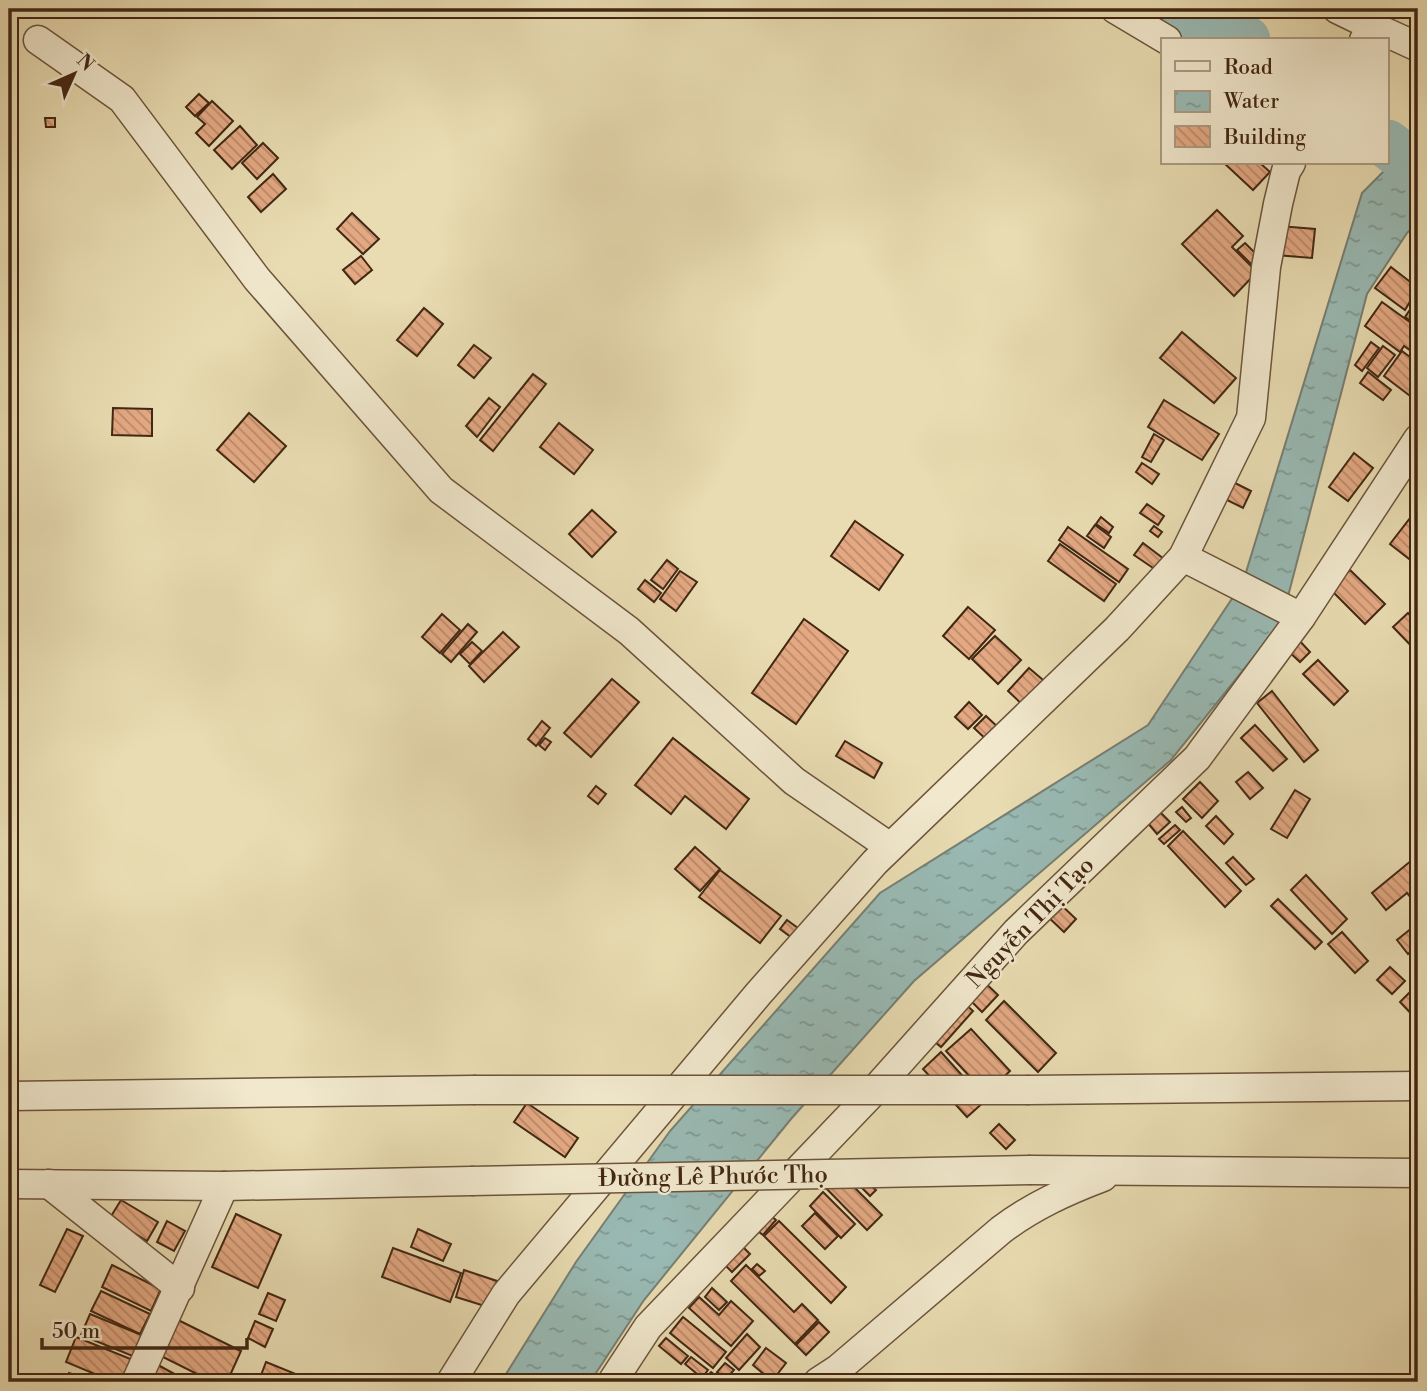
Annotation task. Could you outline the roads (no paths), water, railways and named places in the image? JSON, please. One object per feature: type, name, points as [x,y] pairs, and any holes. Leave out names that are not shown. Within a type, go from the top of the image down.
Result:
[{"type":"street","points":[[1115,9],[1164,38]]},
{"type":"street","points":[[1337,9],[1368,33],[1386,38]]},
{"type":"street","points":[[1388,39],[1418,47]]},
{"type":"street","points":[[38,40],[122,99],[257,279],[441,491],[629,631],[794,781],[890,847]]},
{"type":"street","points":[[451,1382],[506,1294],[759,993],[890,847],[1117,629],[1183,556],[1251,418],[1266,267],[1287,165]]},
{"type":"street","name":"Nguyễn Thị Tạo","points":[[612,1382],[649,1327],[872,1093],[1016,932],[1197,758],[1418,439]]},
{"type":"street","points":[[1183,556],[1297,615]]},
{"type":"street","points":[[9,1096],[473,1090],[1029,1090],[1418,1086]]},
{"type":"street","points":[[818,1382],[838,1369],[1022,1214],[1069,1189],[1126,1169]]},
{"type":"street","name":"Đường Lê Phước Thọ","points":[[9,1184],[224,1186],[1126,1169],[1418,1173]]},
{"type":"street","points":[[49,1184],[180,1287]]},
{"type":"street","points":[[136,1382],[224,1186]]},
{"type":"water","points":[[1418,137],[1418,221],[1407,233],[1367,294],[1281,623],[1171,760],[914,981],[791,1119],[644,1300],[590,1382],[501,1382],[576,1262],[670,1131],[880,893],[1148,725],[1243,582],[1362,193]]},
{"type":"waterway","points":[[1169,9],[1241,38]]},
{"type":"waterway","points":[[1388,145],[1400,154]]}]
